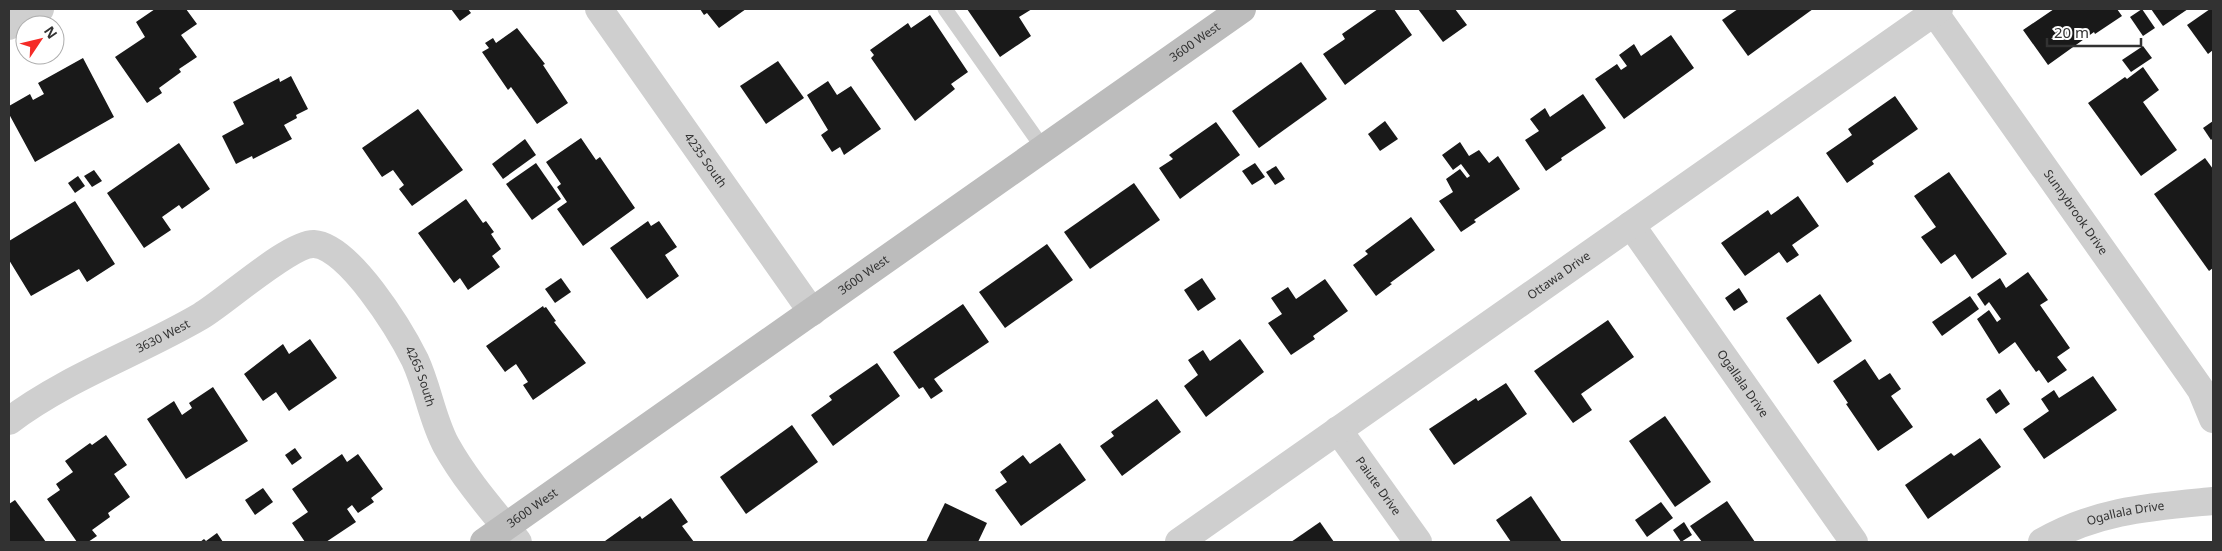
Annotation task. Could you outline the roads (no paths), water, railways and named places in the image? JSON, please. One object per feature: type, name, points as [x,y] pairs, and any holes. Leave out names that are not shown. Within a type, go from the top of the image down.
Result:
[{"type":"street","points":[[9,26],[40,9]]},
{"type":"street","name":"4235 South","points":[[599,9],[812,312]]},
{"type":"street","name":"3600 West","points":[[503,537],[812,312],[1242,9]]},
{"type":"street","name":"Ottawa Drive","points":[[1179,542],[1935,10]]},
{"type":"street","name":"Sunnybrook Drive","points":[[1935,10],[2192,377],[2208,405],[2213,419]]},
{"type":"street","name":"Ogallala Drive","points":[[1631,225],[1854,542]]},
{"type":"street","name":"3630 West","points":[[9,421],[58,390],[183,327],[230,296],[290,251],[313,244]]},
{"type":"street","name":"4265 South","points":[[313,244],[336,252],[346,260],[395,325],[415,361],[445,442],[503,537]]},
{"type":"street","name":"Paiute Drive","points":[[1338,430],[1418,542]]},
{"type":"street","name":"Ogallala Drive","points":[[2042,542],[2096,518],[2123,511],[2149,506],[2213,501]]},
{"type":"lane","points":[[945,9],[1044,148]]}]
